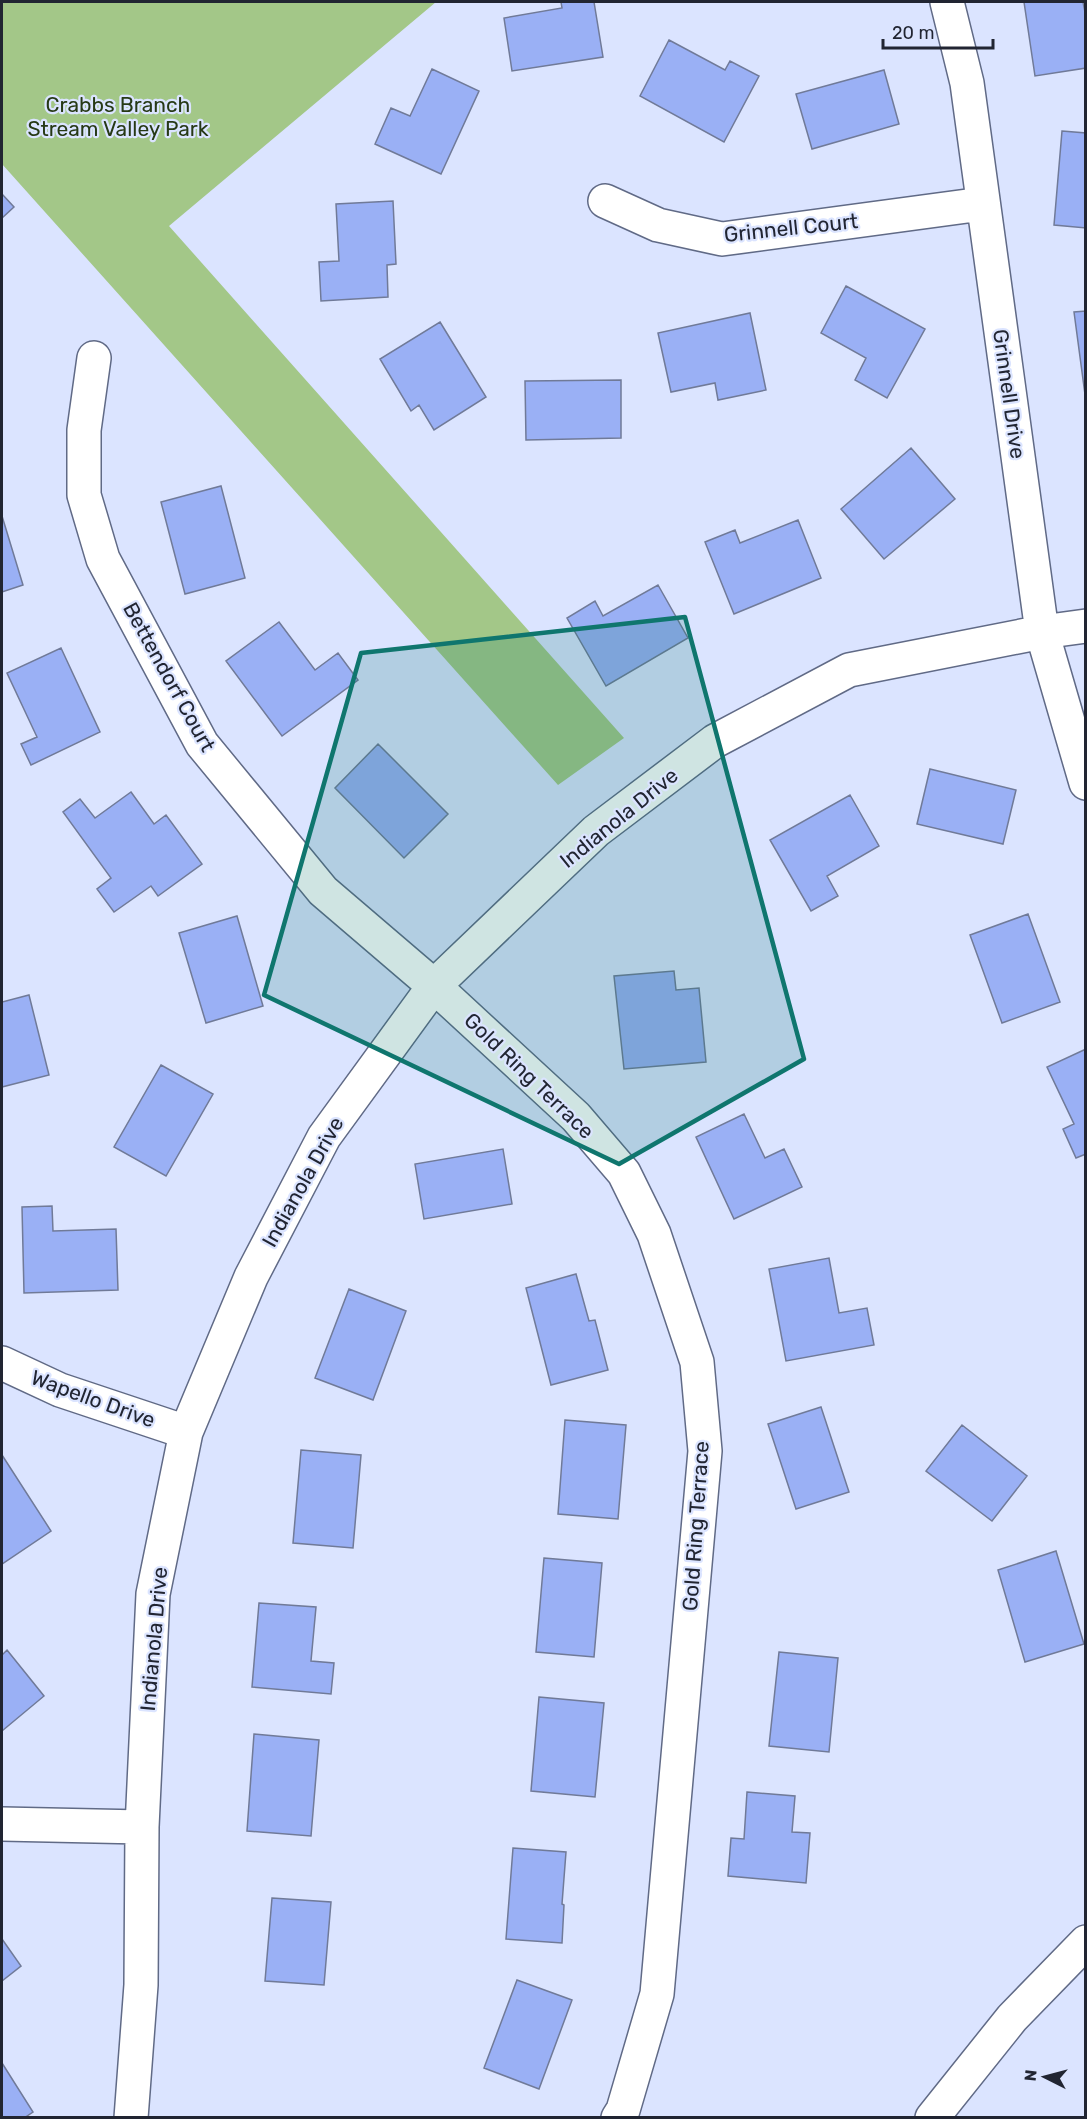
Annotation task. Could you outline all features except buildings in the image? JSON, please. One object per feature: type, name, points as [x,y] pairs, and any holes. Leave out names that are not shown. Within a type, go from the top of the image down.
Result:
[{"type":"street","name":"Grinnell Drive","points":[[947,2],[967,83],[1042,632],[1086,783]]},
{"type":"street","name":"Grinnell Court","points":[[605,201],[658,225],[722,238],[982,204]]},
{"type":"street","name":"Bettendorf Court","points":[[94,358],[84,430],[84,495],[103,559],[202,744],[323,891],[434,986]]},
{"type":"street","name":"Indianola Drive","points":[[131,2118],[141,1985],[142,1827],[153,1594],[186,1432],[252,1277],[324,1137],[434,986],[596,831],[715,741],[849,670],[1042,632],[1086,626]]},
{"type":"street","name":"Gold Ring Terrace","points":[[434,986],[576,1117],[624,1173],[654,1234],[697,1362],[705,1451],[657,1994],[623,2110],[618,2118]]},
{"type":"street","name":"Wapello Drive","points":[[2,1363],[60,1390],[186,1432]]},
{"type":"street","points":[[2,1824],[142,1827]]},
{"type":"street","points":[[932,2118],[1012,2018],[1086,1942]]},
{"type":"highlighted area","points":[[685,617],[804,1059],[619,1164],[264,995],[361,653]]},
{"type":"green space","name":"Crabbs Branch Stream Valley Park","points":[[2,2],[436,2],[169,226],[624,738],[558,785],[2,164]]}]
